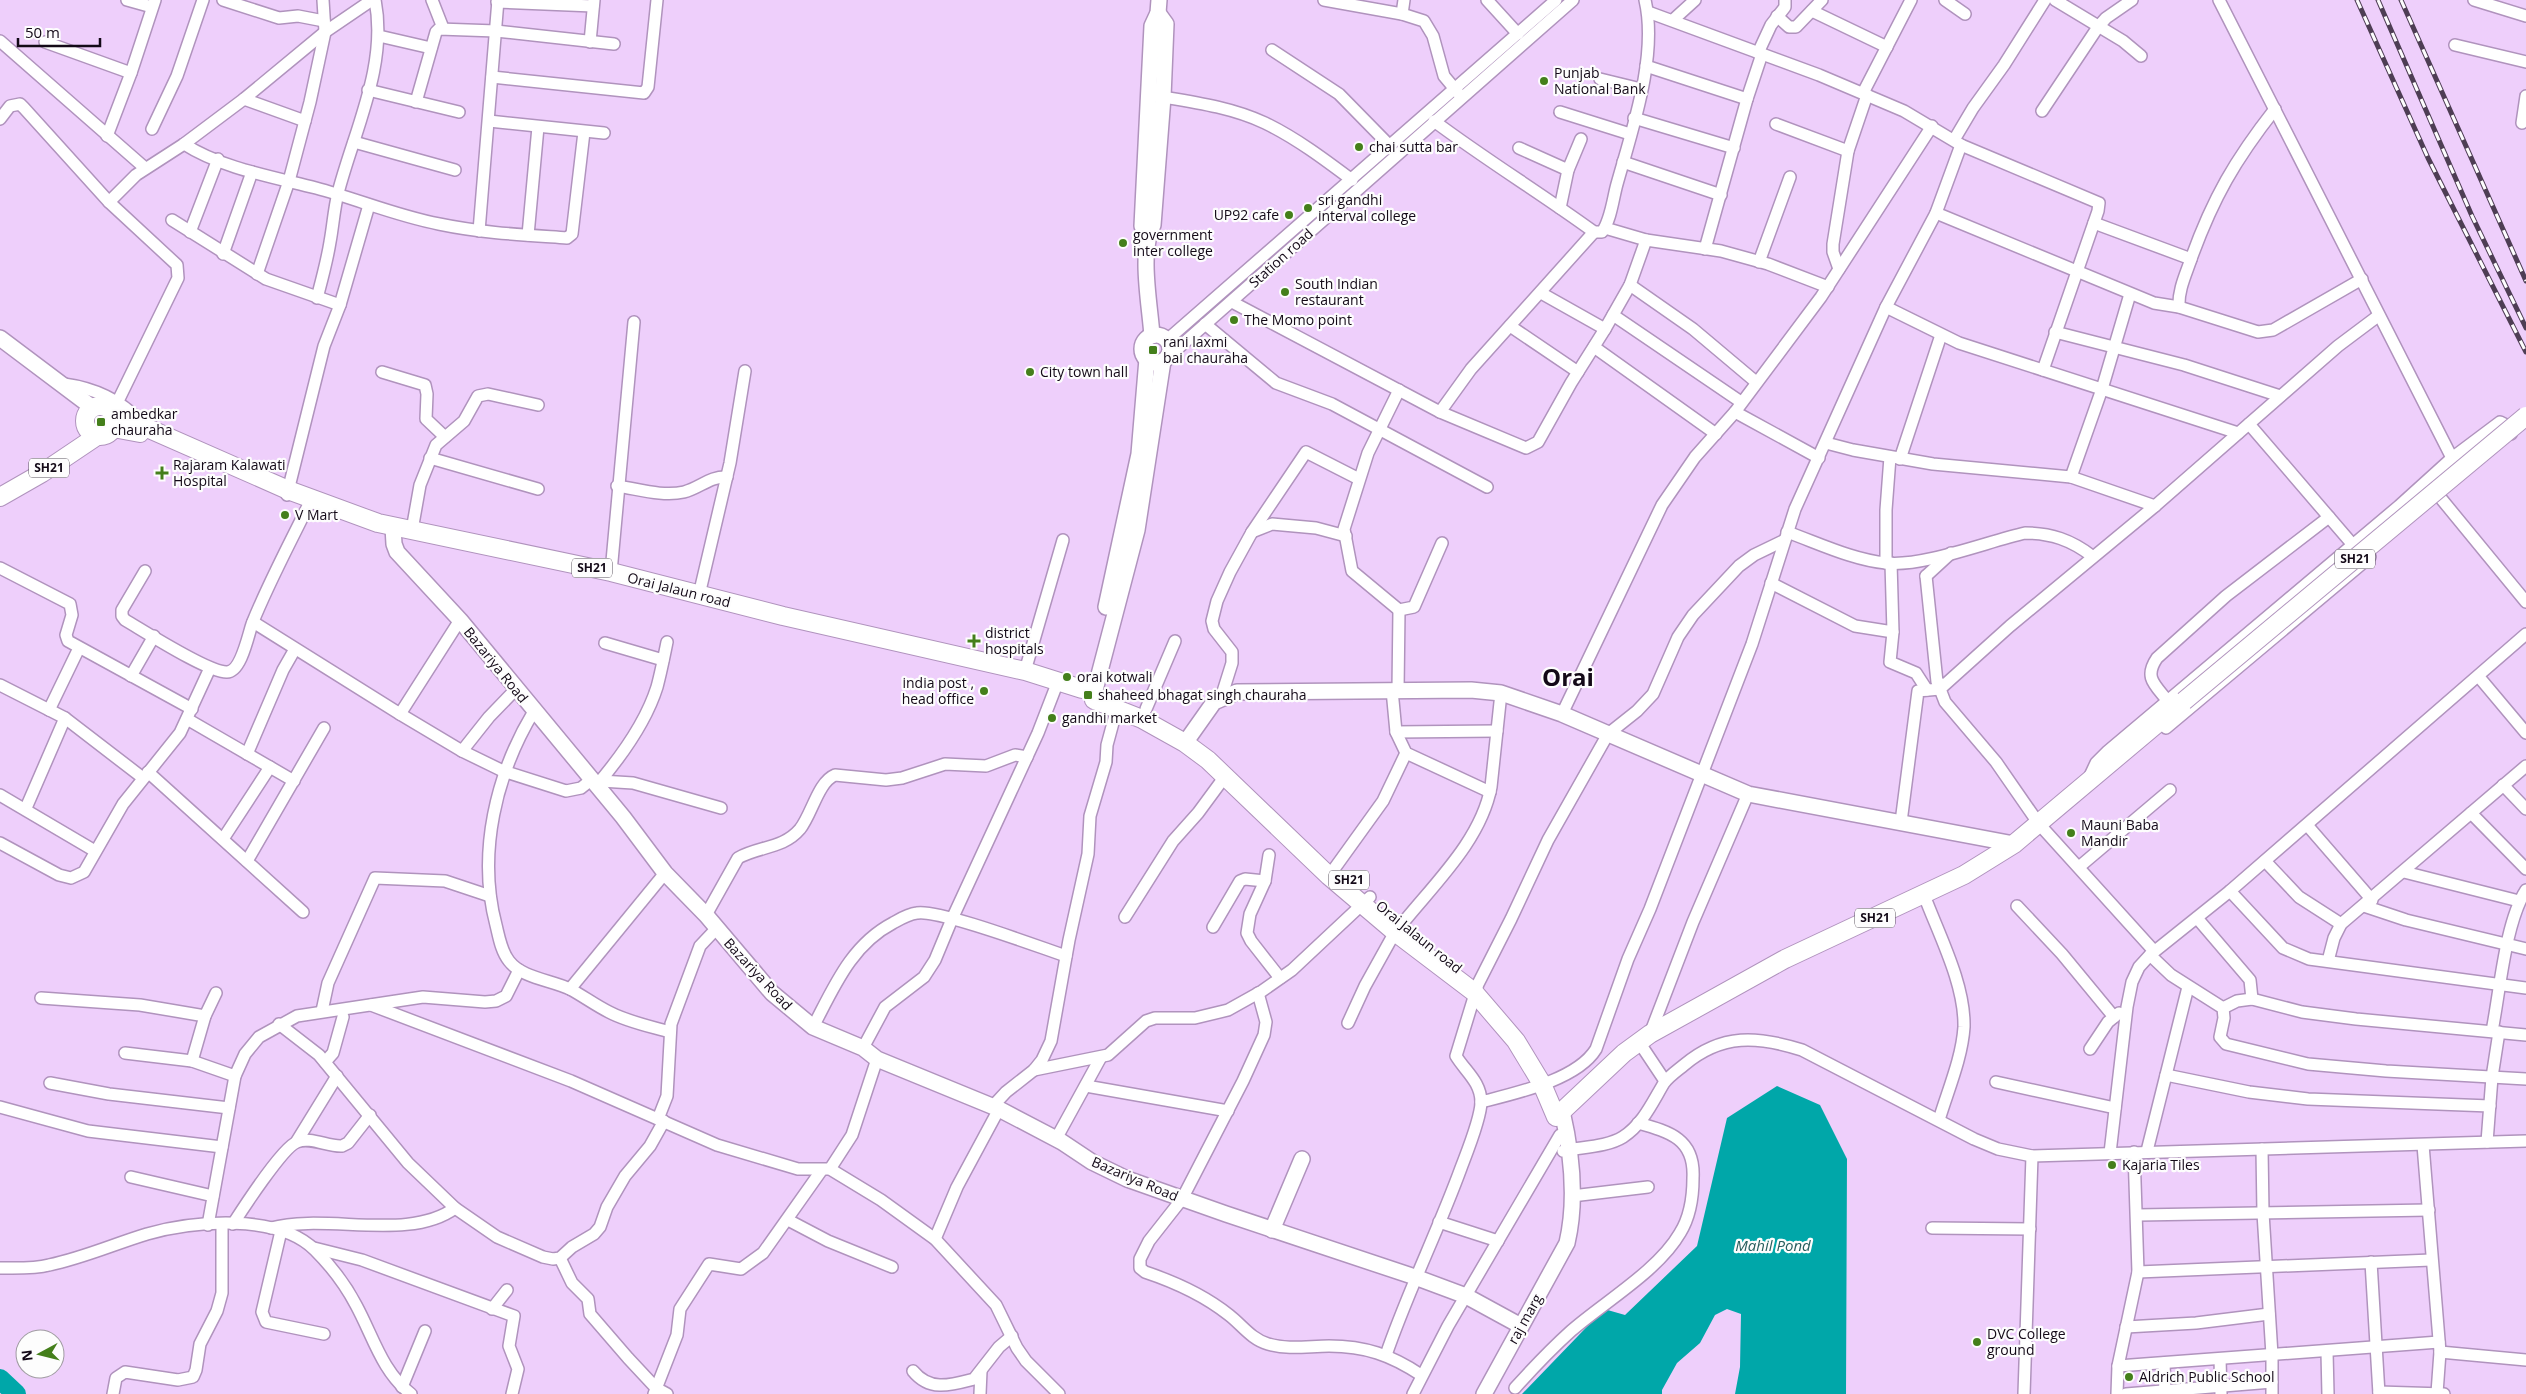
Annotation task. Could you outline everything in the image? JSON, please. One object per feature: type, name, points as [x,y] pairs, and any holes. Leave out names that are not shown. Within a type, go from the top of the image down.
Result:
[{"type":"main road","name":"Orai Jalaun road","points":[[92,408],[106,407],[115,414],[287,493],[393,530],[412,530],[611,572],[699,595],[1025,671],[1146,710],[1187,739],[1332,873],[1476,988],[1546,1082],[1559,1114]]},
{"type":"main road","points":[[92,408],[85,419],[92,432]]},
{"type":"main road","name":"SH21","points":[[0,487],[92,432],[106,435],[115,414]]},
{"type":"main road","points":[[115,414],[135,431],[287,493],[308,506],[393,530],[575,572],[676,599],[1055,688],[1089,693]]},
{"type":"main road","name":"SH21","points":[[1559,1114],[1624,1053],[1645,1038],[1785,959],[1964,875],[2014,844],[2092,779],[2175,701],[2526,416]]},
{"type":"main road","name":"SH21","points":[[0,497],[42,473],[92,432]]},
{"type":"main road","name":"Orai Jalaun road","points":[[1089,693],[1117,708],[1187,739],[1214,754],[1280,825]]},
{"type":"street","points":[[107,136],[131,74],[153,4],[128,0]]},
{"type":"street","points":[[152,129],[177,76],[203,0]]},
{"type":"street","points":[[223,0],[279,18],[298,16],[325,26]]},
{"type":"street","points":[[257,274],[289,181],[305,121],[325,26],[323,0]]},
{"type":"street","points":[[109,202],[146,168],[184,144],[244,99],[325,26],[373,0],[379,36],[368,90],[338,194],[317,298]]},
{"type":"street","points":[[432,0],[443,28]]},
{"type":"street","points":[[492,77],[644,93],[648,87],[657,0]]},
{"type":"street","points":[[1324,0],[1416,17],[1429,26],[1440,68],[1444,76],[1459,93]]},
{"type":"street","points":[[1402,14],[1404,0]]},
{"type":"street","points":[[1487,0],[1518,34]]},
{"type":"street","name":"Station road","points":[[1165,359],[1232,302],[1434,121],[1518,34],[1556,0]]},
{"type":"street","name":"Station road","points":[[1167,340],[1390,146],[1459,93],[1573,0]]},
{"type":"street","points":[[1440,412],[1471,369],[1600,230],[1623,162],[1646,66],[1648,12],[1645,0]]},
{"type":"street","points":[[1673,20],[1695,0]]},
{"type":"street","points":[[1705,249],[1760,53],[1777,16],[1785,7],[1785,0]]},
{"type":"street","points":[[1777,16],[1793,28],[1822,0]]},
{"type":"street","points":[[1839,269],[1833,252],[1848,151],[1865,94],[1911,0]]},
{"type":"street","points":[[1945,0],[1965,14]]},
{"type":"street","points":[[1481,1102],[1546,1082],[1579,1067],[1589,1060],[1596,1049],[1618,985],[1650,909],[1700,774],[1752,644],[1785,537],[1886,307],[1936,213],[1958,142],[1973,108],[2004,65],[2046,0]]},
{"type":"street","points":[[2055,0],[2128,44],[2141,56]]},
{"type":"street","points":[[2042,111],[2098,27],[2106,18],[2132,0]]},
{"type":"street","points":[[2219,0],[2362,279],[2378,316],[2452,458]]},
{"type":"street","points":[[479,231],[498,1],[593,3],[590,42]]},
{"type":"street","points":[[2478,1],[2507,5],[2526,16]]},
{"type":"street","points":[[1089,693],[1132,495],[1139,454],[1147,359],[1143,346],[1152,336],[1147,273],[1148,235],[1153,225],[1157,96],[1166,24],[1159,6]]},
{"type":"street","points":[[1812,11],[1887,47]]},
{"type":"street","points":[[1648,12],[1865,94],[1932,126],[1958,142],[2095,200],[2099,206],[2094,223],[2043,370]]},
{"type":"street","points":[[416,102],[436,32],[443,28],[496,31],[614,44]]},
{"type":"street","points":[[379,36],[431,48]]},
{"type":"street","points":[[0,41],[146,168]]},
{"type":"street","points":[[45,42],[131,74]]},
{"type":"street","points":[[2455,45],[2526,62]]},
{"type":"street","points":[[1272,50],[1340,94],[1390,146]]},
{"type":"street","points":[[1646,66],[1747,99]]},
{"type":"street","points":[[1600,79],[1641,89]]},
{"type":"street","points":[[368,90],[460,112]]},
{"type":"street","points":[[1157,96],[1217,107],[1264,123],[1313,151],[1352,180]]},
{"type":"street","points":[[2522,123],[2526,96]]},
{"type":"street","points":[[244,99],[305,121]]},
{"type":"street","points":[[0,119],[10,106],[20,104],[109,202],[174,259],[178,272],[166,305],[115,414],[89,389],[64,384]]},
{"type":"street","points":[[2179,306],[2183,281],[2207,216],[2223,183],[2251,139],[2275,109]]},
{"type":"street","points":[[1560,112],[1630,134]]},
{"type":"street","points":[[1634,118],[1734,148]]},
{"type":"street","points":[[489,121],[604,133]]},
{"type":"street","points":[[1434,121],[1492,164],[1560,208],[1600,230],[1646,240],[1705,249],[1758,262],[1828,287]]},
{"type":"street","points":[[1776,124],[1848,151]]},
{"type":"street","points":[[1562,714],[1662,505],[1695,457],[1738,407],[1828,287],[1932,126]]},
{"type":"street","points":[[528,235],[538,127]]},
{"type":"street","points":[[184,144],[204,156],[252,172],[338,194],[438,224],[479,231],[567,238],[572,234],[584,132]]},
{"type":"street","points":[[1560,208],[1568,170],[1581,139]]},
{"type":"street","points":[[354,142],[455,170]]},
{"type":"street","points":[[1519,148],[1568,170]]},
{"type":"street","points":[[190,232],[218,160]]},
{"type":"street","points":[[1623,162],[1721,195]]},
{"type":"street","points":[[223,254],[252,172]]},
{"type":"street","points":[[1758,262],[1790,177]]},
{"type":"street","points":[[287,493],[324,346],[340,305],[369,204]]},
{"type":"street","points":[[1936,213],[2154,303],[2179,306],[2258,332],[2274,330],[2362,279]]},
{"type":"street","points":[[172,220],[257,274],[340,305]]},
{"type":"street","points":[[2094,223],[2191,259]]},
{"type":"street","points":[[1232,302],[1440,412],[1517,446],[1532,446],[1538,442],[1630,285],[1646,240]]},
{"type":"street","points":[[1630,285],[1693,329],[1756,382]]},
{"type":"street","points":[[1541,293],[1605,329]]},
{"type":"street","points":[[2071,477],[2102,390],[2130,294]]},
{"type":"street","points":[[1886,307],[1959,343],[2238,433]]},
{"type":"street","points":[[1613,315],[1738,407],[1819,458]]},
{"type":"street","points":[[1901,822],[1918,691],[1941,687],[2092,556],[2155,506],[2338,346],[2378,316]]},
{"type":"street","points":[[611,572],[617,486],[634,322]]},
{"type":"street","points":[[1205,324],[1276,383],[1332,404],[1378,431],[1487,487]]},
{"type":"street","points":[[1510,326],[1578,372]]},
{"type":"street","points":[[2055,332],[2116,346],[2280,396]]},
{"type":"street","points":[[1927,690],[1916,673],[1890,662],[1892,632],[1886,510],[1895,458],[1942,335]]},
{"type":"street","points":[[1089,693],[1137,530],[1165,359],[1170,349],[1167,340],[1160,336],[1152,336]]},
{"type":"street","points":[[0,338],[64,384],[92,408]]},
{"type":"street","points":[[1594,348],[1716,434]]},
{"type":"street","points":[[1147,359],[1155,362],[1165,359]]},
{"type":"street","points":[[699,595],[740,414],[745,371]]},
{"type":"street","points":[[382,372],[425,385],[427,394],[426,419],[445,437]]},
{"type":"street","points":[[1399,390],[1378,431],[1359,479],[1344,529],[1352,571],[1399,610]]},
{"type":"street","points":[[412,530],[420,485],[436,445],[464,421],[478,396],[483,394],[538,405]]},
{"type":"street","points":[[2092,779],[2115,769],[2223,682],[2439,496],[2509,441],[2512,435],[2508,426],[2500,422],[2495,423],[2452,458],[2175,701],[2150,675],[2150,668],[2157,658],[2226,596],[2329,516]]},
{"type":"street","points":[[2249,424],[2354,545]]},
{"type":"street","points":[[1826,443],[1933,464],[2071,477],[2155,506]]},
{"type":"street","points":[[1221,698],[1232,663],[1232,652],[1214,629],[1213,616],[1230,572],[1252,532],[1306,452],[1359,479]]},
{"type":"street","points":[[430,458],[538,488]]},
{"type":"street","points":[[617,486],[672,494],[685,492],[717,476],[727,476]]},
{"type":"street","points":[[2439,496],[2526,602]]},
{"type":"street","points":[[145,571],[126,603],[122,616],[125,620],[210,668],[226,672],[236,668],[253,622],[308,506]]},
{"type":"street","points":[[1252,532],[1272,524],[1316,528],[1346,536]]},
{"type":"street","name":"Bazariya Road","points":[[393,530],[397,552],[460,620],[534,711],[596,782],[665,873],[717,928],[772,993],[813,1027],[864,1048],[877,1059],[996,1108],[1056,1139],[1108,1170],[1182,1199],[1466,1296],[1521,1326]]},
{"type":"street","points":[[1386,1355],[1415,1277],[1468,1150],[1481,1102],[1478,1087],[1470,1073],[1456,1056],[1476,988],[1511,920],[1548,840],[1608,734],[1637,711],[1653,694],[1678,637],[1692,615],[1739,566],[1785,537],[1868,560],[1906,563],[2017,535],[2043,533],[2079,546],[2092,556]]},
{"type":"street","points":[[1025,671],[1063,540]]},
{"type":"street","points":[[1399,610],[1414,607],[1442,543]]},
{"type":"street","points":[[1926,576],[1951,553]]},
{"type":"street","points":[[1906,563],[1926,576]]},
{"type":"street","points":[[0,568],[70,604],[72,615],[66,635],[68,641],[131,676],[247,754],[294,781]]},
{"type":"street","points":[[1926,576],[1937,682],[1941,687],[1945,702],[1996,762],[2038,824],[2079,867],[2152,953],[2188,987],[2223,1008]]},
{"type":"street","points":[[1771,583],[1855,626],[1892,632]]},
{"type":"street","points":[[1399,610],[1395,690],[1396,732],[1400,744],[1406,752],[1490,792]]},
{"type":"street","points":[[400,714],[460,620]]},
{"type":"street","points":[[253,622],[462,751],[504,771],[566,791],[596,782],[633,783],[721,808]]},
{"type":"street","points":[[2110,1153],[2127,1007],[2132,982],[2139,967],[2152,953],[2230,891],[2479,677],[2526,634]]},
{"type":"street","points":[[131,676],[154,636]]},
{"type":"street","points":[[1146,710],[1175,641]]},
{"type":"street","points":[[596,782],[625,748],[649,706],[656,688],[667,642]]},
{"type":"street","points":[[605,643],[663,660]]},
{"type":"street","points":[[50,710],[79,648]]},
{"type":"street","points":[[247,754],[283,670],[295,649]]},
{"type":"street","points":[[0,843],[59,875],[71,878],[84,872],[123,804],[170,746],[189,714],[210,668]]},
{"type":"street","points":[[2479,677],[2526,733]]},
{"type":"street","points":[[0,685],[65,718],[145,775],[223,840],[303,912]]},
{"type":"street","points":[[864,1048],[885,1007],[930,970],[1027,757],[1055,688]]},
{"type":"street","points":[[462,751],[516,689]]},
{"type":"street","points":[[1187,739],[1207,710],[1221,698],[1237,692],[1472,690],[1501,693],[1562,714],[1748,794],[2014,844]]},
{"type":"street","points":[[1348,1023],[1369,979],[1399,928],[1453,862],[1480,822],[1490,792],[1501,693]]},
{"type":"street","points":[[935,1239],[957,1188],[996,1108],[1006,1092],[1034,1070],[1042,1060],[1051,1041],[1066,956],[1088,854],[1090,816],[1106,762],[1107,745],[1117,708]]},
{"type":"street","points":[[534,711],[518,738],[504,771],[494,811],[488,865],[490,896],[501,946],[508,960],[519,970],[570,989],[610,1013],[633,1022],[670,1032]]},
{"type":"street","points":[[26,808],[65,718]]},
{"type":"street","points":[[246,861],[324,728]]},
{"type":"street","points":[[1396,732],[1497,731]]},
{"type":"street","points":[[1332,873],[1383,801],[1406,752]]},
{"type":"street","points":[[706,916],[738,858],[790,840],[811,812],[829,777],[835,775],[886,780],[902,778],[945,764],[986,766],[1015,755],[1027,757]]},
{"type":"street","points":[[2328,961],[2334,938],[2342,924],[2526,766]]},
{"type":"street","points":[[223,840],[270,767]]},
{"type":"street","points":[[1125,917],[1173,841],[1198,813],[1226,775]]},
{"type":"street","points":[[2502,786],[2526,809]]},
{"type":"street","points":[[2079,867],[2170,790]]},
{"type":"street","points":[[1665,1081],[1645,1038],[1748,794]]},
{"type":"street","points":[[0,795],[26,808],[95,852]]},
{"type":"street","points":[[2471,813],[2526,869]]},
{"type":"street","points":[[2307,825],[2368,903],[2508,946],[2526,949]]},
{"type":"street","points":[[1269,855],[1265,881],[1250,914],[1247,933],[1251,941],[1280,978]]},
{"type":"street","points":[[2265,861],[2299,897],[2342,924]]},
{"type":"street","points":[[2404,872],[2519,901]]},
{"type":"street","points":[[570,989],[665,873]]},
{"type":"street","points":[[322,1011],[328,982],[374,878],[445,881],[490,896]]},
{"type":"street","points":[[1213,927],[1240,882],[1244,879],[1265,881]]},
{"type":"street","points":[[2487,1142],[2495,1031],[2501,985],[2519,901],[2526,890]]},
{"type":"street","points":[[2230,891],[2283,948],[2310,959],[2526,988]]},
{"type":"street","points":[[1924,895],[1960,990],[1963,1014],[1961,1048],[1940,1120]]},
{"type":"street","points":[[1034,1070],[1101,1057],[1115,1051],[1138,1027],[1146,1021],[1155,1018],[1195,1018],[1214,1015],[1228,1010],[1280,978],[1366,901]]},
{"type":"street","points":[[2017,906],[2062,954],[2114,1016]]},
{"type":"street","points":[[813,1027],[840,976],[854,955],[869,938],[882,929],[916,913],[925,912],[952,919],[1066,956]]},
{"type":"street","points":[[2196,918],[2250,980],[2252,999]]},
{"type":"street","points":[[279,1024],[325,1062],[408,1163],[455,1208],[497,1237],[554,1260],[560,1258],[572,1247],[594,1234],[600,1227],[607,1207],[624,1176],[650,1146],[661,1120],[667,1096],[670,1032],[700,946],[717,928]]},
{"type":"street","points":[[208,1225],[235,1076],[245,1054],[258,1037],[297,1016],[322,1011],[423,998],[496,1001],[506,996],[519,970]]},
{"type":"street","points":[[2147,1152],[2188,987]]},
{"type":"street","points":[[192,1062],[205,1016],[216,993]]},
{"type":"street","points":[[1258,993],[1264,1013],[1264,1035],[1228,1111],[1182,1199],[1149,1241],[1140,1259],[1140,1268],[1145,1272],[1188,1288],[1229,1315],[1253,1337],[1268,1344],[1286,1347],[1368,1349],[1398,1359],[1421,1375]]},
{"type":"street","points":[[41,998],[140,1005],[205,1016]]},
{"type":"street","points":[[2223,1008],[2237,1001],[2252,999],[2302,1012],[2526,1035]]},
{"type":"street","points":[[371,1006],[571,1081],[717,1145],[798,1169],[826,1170],[881,1200],[935,1239],[996,1305],[1026,1361],[1059,1394]]},
{"type":"street","points":[[2090,1048],[2114,1016],[2127,1007]]},
{"type":"street","points":[[2223,1008],[2224,1018],[2220,1037],[2226,1044],[2308,1064],[2386,1072],[2526,1080]]},
{"type":"street","points":[[325,1062],[333,1053],[343,1017]]},
{"type":"street","points":[[1566,1150],[1621,1138],[1647,1114],[1665,1081],[1692,1058],[1715,1045],[1734,1040],[1773,1041],[1802,1050],[1974,1139],[1998,1149],[2032,1156],[2526,1141]]},
{"type":"street","points":[[125,1053],[192,1062],[235,1076]]},
{"type":"street","points":[[1056,1139],[1101,1057]]},
{"type":"street","points":[[655,1391],[677,1335],[680,1309],[709,1264],[741,1268],[763,1253],[852,1135],[877,1059]]},
{"type":"street","points":[[2166,1075],[2249,1092],[2308,1098],[2490,1106]]},
{"type":"street","points":[[113,1390],[116,1378],[124,1372],[178,1380],[193,1377],[200,1344],[217,1310],[222,1293],[228,1224],[297,1142],[337,1076]]},
{"type":"street","points":[[1996,1082],[2115,1108]]},
{"type":"street","points":[[50,1083],[109,1094],[229,1108]]},
{"type":"street","points":[[1086,1086],[1228,1111]]},
{"type":"street","points":[[0,1107],[88,1131],[222,1147]]},
{"type":"street","points":[[1559,1114],[1560,1135],[1566,1150],[1567,1243]]},
{"type":"street","points":[[1559,1114],[1572,1196],[1571,1226],[1567,1243]]},
{"type":"street","points":[[297,1142],[304,1140],[342,1146],[348,1143],[370,1115]]},
{"type":"street","points":[[1515,1388],[1572,1330],[1629,1286],[1668,1249],[1681,1232],[1693,1192],[1694,1170],[1688,1150],[1681,1140],[1668,1132],[1638,1123]]},
{"type":"street","points":[[1413,1394],[1421,1375],[1560,1135]]},
{"type":"street","points":[[2424,1145],[2431,1260],[2439,1347],[2437,1393]]},
{"type":"street","points":[[2262,1149],[2263,1214],[2272,1355],[2272,1394]]},
{"type":"street","points":[[2117,1394],[2118,1366],[2138,1272],[2138,1215],[2134,1152]]},
{"type":"street","points":[[2024,1394],[2032,1156]]},
{"type":"street","points":[[1272,1230],[1302,1159]]},
{"type":"street","points":[[131,1177],[213,1196]]},
{"type":"street","points":[[1572,1196],[1648,1187]]},
{"type":"street","points":[[276,1230],[297,1222],[416,1223],[445,1215],[455,1208]]},
{"type":"street","points":[[2138,1215],[2429,1210]]},
{"type":"street","points":[[788,1220],[828,1241],[892,1267]]},
{"type":"street","points":[[1439,1222],[1498,1240]]},
{"type":"street","points":[[0,1268],[48,1266],[107,1249],[147,1234],[208,1225],[228,1224],[276,1230],[312,1247],[362,1260],[514,1316],[509,1346],[518,1369],[512,1394]]},
{"type":"street","points":[[1932,1228],[2030,1229]]},
{"type":"street","points":[[276,1230],[262,1312],[263,1319],[266,1322],[324,1334]]},
{"type":"street","name":"raj marg","points":[[1484,1394],[1567,1243]]},
{"type":"street","points":[[312,1247],[331,1266],[343,1284],[388,1370],[402,1387],[412,1394]]},
{"type":"street","points":[[560,1258],[572,1283],[588,1299],[590,1314],[655,1391],[667,1394]]},
{"type":"street","points":[[2138,1272],[2431,1260]]},
{"type":"street","points":[[2371,1262],[2379,1393],[2444,1394]]},
{"type":"street","points":[[492,1309],[507,1290]]},
{"type":"street","points":[[2126,1327],[2196,1323],[2269,1314]]},
{"type":"street","points":[[402,1387],[425,1331]]},
{"type":"street","points":[[913,1371],[925,1384],[934,1385],[974,1379],[999,1347],[1012,1336]]},
{"type":"street","points":[[2118,1366],[2376,1348],[2439,1347],[2526,1360]]},
{"type":"street","points":[[2327,1352],[2328,1394]]},
{"type":"street","points":[[2220,1359],[2220,1391]]},
{"type":"street","points":[[2164,1363],[2165,1392]]},
{"type":"street","points":[[980,1394],[981,1370]]},
{"type":"street","points":[[2126,1394],[2220,1391],[2272,1382]]},
{"type":"water","name":"Mahil Pond","points":[[1777,1086],[1820,1105],[1847,1159],[1846,1394],[1735,1394],[1740,1367],[1741,1314],[1727,1309],[1715,1315],[1700,1343],[1677,1363],[1662,1390],[1662,1394],[1522,1394],[1604,1309],[1625,1315],[1697,1246],[1727,1118]]},
{"type":"waterway","points":[[0,1379],[16,1394]]},
{"type":"railway","points":[[2357,0],[2428,158],[2526,352]]},
{"type":"railway","points":[[2378,0],[2472,216],[2526,328]]},
{"type":"railway","points":[[2401,0],[2526,281]]},
{"type":"place","name":"Punjab National Bank","points":[[1544,81]]},
{"type":"place","name":"chai sutta bar","points":[[1359,147]]},
{"type":"place","name":"sri gandhi interval college","points":[[1308,208]]},
{"type":"place","name":"UP92 cafe","points":[[1289,215]]},
{"type":"place","name":"government inter college","points":[[1123,243]]},
{"type":"place","name":"South Indian restaurant","points":[[1285,292]]},
{"type":"place","name":"The Momo point","points":[[1234,320]]},
{"type":"place","name":"rani laxmi bai chauraha","points":[[1153,350]]},
{"type":"place","name":"City town hall","points":[[1030,372]]},
{"type":"place","name":"ambedkar chauraha","points":[[101,422]]},
{"type":"place","name":"Rajaram Kalawati Hospital","points":[[162,473]]},
{"type":"place","name":"V Mart","points":[[285,515]]},
{"type":"place","name":"district hospitals","points":[[974,641]]},
{"type":"place","name":"orai kotwali","points":[[1067,677]]},
{"type":"place","name":"india post , head office","points":[[984,691]]},
{"type":"place","name":"shaheed bhagat singh chauraha","points":[[1088,695]]},
{"type":"place","name":"gandhi market","points":[[1052,718]]},
{"type":"place","name":"Mauni Baba Mandir","points":[[2071,833]]},
{"type":"place","name":"Kajaria Tiles","points":[[2112,1165]]},
{"type":"place","name":"DVC College ground","points":[[1977,1342]]},
{"type":"place","name":"Aldrich Public School","points":[[2129,1377]]},
{"type":"district","name":"Orai","points":[[1568,678]]}]
